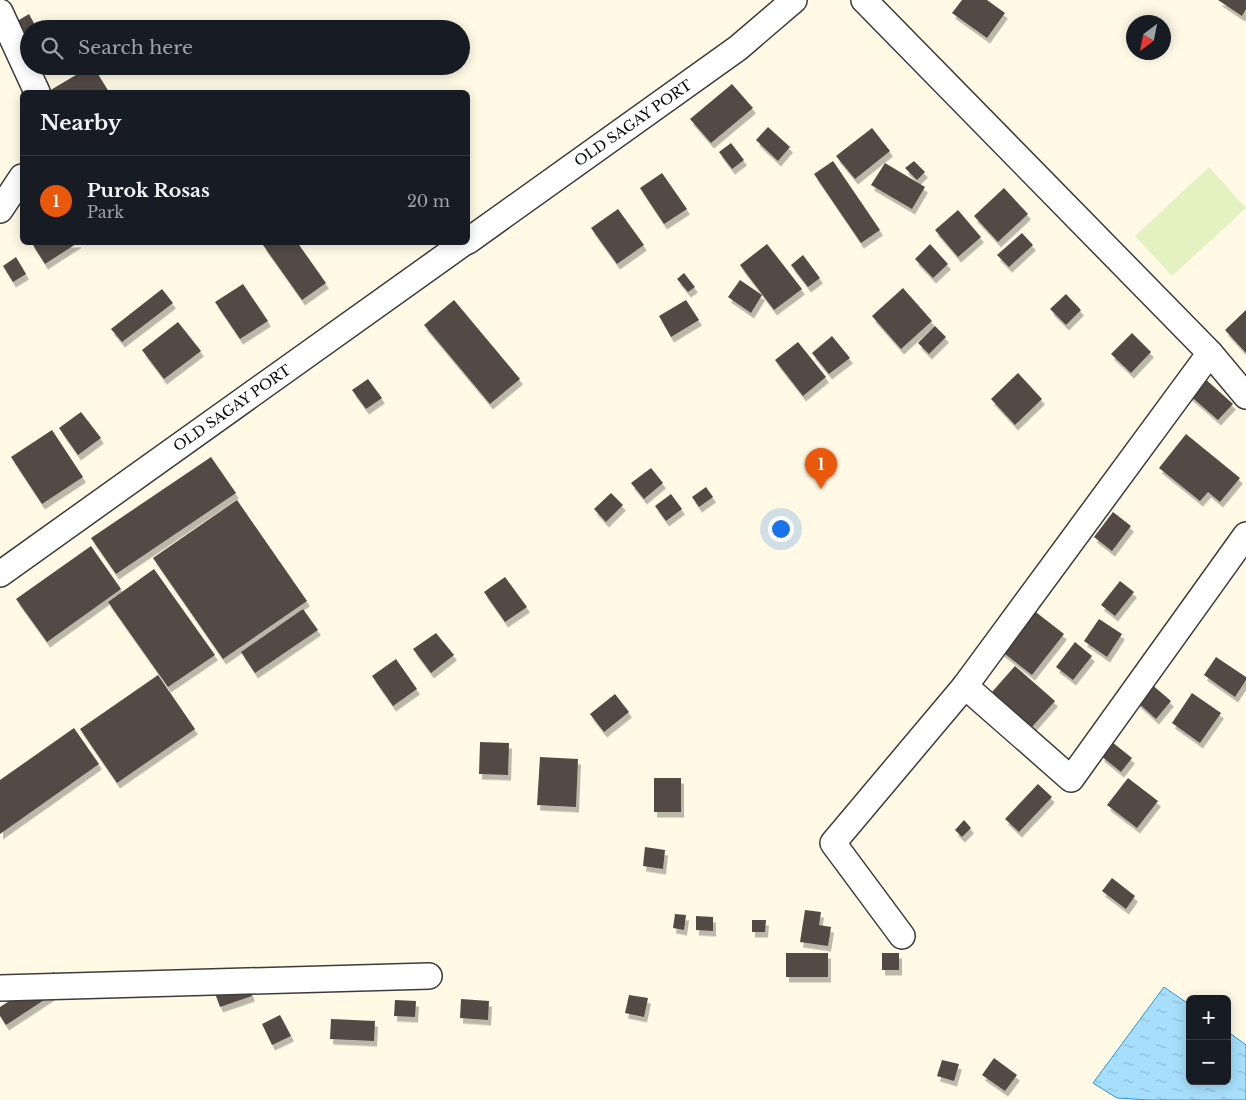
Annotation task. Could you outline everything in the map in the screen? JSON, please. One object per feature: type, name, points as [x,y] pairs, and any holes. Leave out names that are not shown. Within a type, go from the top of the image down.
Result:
[{"type":"street","name":"OLD SAGAY PORT","points":[[470,239],[738,48],[794,0]]},
{"type":"street","points":[[864,0],[1210,353],[1246,396]]},
{"type":"street","points":[[0,12],[20,55]]},
{"type":"street","points":[[29,75],[36,90]]},
{"type":"street","points":[[0,210],[20,180]]},
{"type":"street","name":"OLD SAGAY PORT","points":[[0,574],[462,245]]},
{"type":"street","points":[[902,936],[833,843],[965,686],[1210,353]]},
{"type":"street","points":[[965,686],[1071,779],[1246,535]]},
{"type":"street","points":[[0,988],[430,976]]},
{"type":"green space","points":[[1209,167],[1246,208],[1172,276],[1135,236]]},
{"type":"water","points":[[1164,987],[1186,1002],[1186,1085],[1231,1085],[1231,1034],[1246,1045],[1246,1100],[1149,1100],[1117,1098],[1093,1083]]},
{"type":"building","points":[[962,0],[987,0],[1005,13],[987,38],[952,13]]},
{"type":"building","points":[[1218,0],[1246,0],[1246,9],[1242,16]]},
{"type":"building","points":[[29,14],[32,20],[20,20],[20,44],[9,26]]},
{"type":"building","points":[[76,75],[99,75],[108,90],[51,90]]},
{"type":"building","points":[[732,84],[753,108],[711,143],[690,119]]},
{"type":"building","points":[[768,127],[790,147],[778,161],[756,140]]},
{"type":"building","points":[[872,128],[890,151],[855,179],[836,156]]},
{"type":"building","points":[[731,143],[744,160],[732,169],[719,152]]},
{"type":"building","points":[[833,161],[880,230],[861,243],[814,174]]},
{"type":"building","points":[[914,161],[925,172],[917,180],[905,168]]},
{"type":"building","points":[[885,163],[925,187],[912,209],[871,185]]},
{"type":"building","points":[[662,173],[687,209],[664,224],[640,188]]},
{"type":"building","points":[[1004,188],[1028,214],[998,242],[974,216]]},
{"type":"building","points":[[618,209],[644,245],[617,264],[591,228]]},
{"type":"building","points":[[958,210],[981,237],[958,257],[935,230]]},
{"type":"building","points":[[1022,233],[1033,245],[1009,267],[997,255]]},
{"type":"building","points":[[767,244],[802,289],[774,310],[740,265]]},
{"type":"building","points":[[930,244],[948,264],[933,278],[915,259]]},
{"type":"building","points":[[33,245],[74,245],[45,264]]},
{"type":"building","points":[[263,245],[299,245],[326,283],[302,300]]},
{"type":"building","points":[[803,255],[820,278],[808,287],[791,265]]},
{"type":"building","points":[[16,257],[26,274],[13,282],[3,266]]},
{"type":"building","points":[[684,273],[695,287],[688,292],[677,279]]},
{"type":"building","points":[[740,280],[762,295],[751,313],[728,297]]},
{"type":"building","points":[[243,284],[268,321],[240,339],[215,302]]},
{"type":"building","points":[[903,288],[932,321],[901,349],[872,316]]},
{"type":"building","points":[[162,289],[173,303],[122,342],[111,329]]},
{"type":"building","points":[[1066,294],[1081,310],[1066,325],[1050,309]]},
{"type":"building","points":[[454,300],[520,379],[490,404],[424,325]]},
{"type":"building","points":[[686,300],[699,320],[671,337],[659,316]]},
{"type":"building","points":[[1246,310],[1246,353],[1225,330]]},
{"type":"building","points":[[178,322],[201,351],[164,379],[142,350]]},
{"type":"building","points":[[935,326],[946,337],[929,354],[918,343]]},
{"type":"building","points":[[1132,333],[1151,352],[1131,373],[1111,354]]},
{"type":"building","points":[[832,336],[850,358],[829,374],[812,353]]},
{"type":"building","points":[[798,342],[826,377],[803,396],[775,360]]},
{"type":"building","points":[[1018,373],[1042,399],[1015,425],[991,399]]},
{"type":"building","points":[[1202,376],[1233,404],[1218,420],[1187,393]]},
{"type":"building","points":[[368,379],[382,398],[366,409],[352,390]]},
{"type":"building","points":[[81,412],[101,438],[78,455],[59,428]]},
{"type":"building","points":[[52,430],[83,477],[42,504],[11,457]]},
{"type":"building","points":[[1186,434],[1240,478],[1220,502],[1208,492],[1200,501],[1159,468]]},
{"type":"building","points":[[211,457],[236,493],[116,574],[91,538]]},
{"type":"building","points":[[651,468],[663,483],[644,499],[631,483]]},
{"type":"building","points":[[706,487],[713,497],[699,507],[692,497]]},
{"type":"building","points":[[611,493],[623,505],[606,522],[594,509]]},
{"type":"building","points":[[671,494],[682,509],[666,521],[655,506]]},
{"type":"building","points":[[237,500],[307,601],[223,659],[153,558]]},
{"type":"building","points":[[1113,512],[1131,526],[1112,551],[1094,537]]},
{"type":"building","points":[[91,546],[121,589],[47,642],[16,599]]},
{"type":"building","points":[[154,569],[215,655],[168,687],[108,602]]},
{"type":"building","points":[[505,577],[527,607],[505,622],[484,592]]},
{"type":"building","points":[[1120,581],[1134,592],[1115,616],[1101,605]]},
{"type":"building","points":[[1028,606],[1064,634],[1032,675],[996,647]]},
{"type":"building","points":[[303,609],[318,630],[255,673],[241,652]]},
{"type":"building","points":[[1099,619],[1122,634],[1107,657],[1084,641]]},
{"type":"building","points":[[436,633],[454,655],[431,673],[413,649]]},
{"type":"building","points":[[1075,642],[1092,656],[1073,680],[1056,667]]},
{"type":"building","points":[[1216,657],[1246,677],[1235,697],[1204,675]]},
{"type":"building","points":[[396,659],[417,689],[393,706],[372,676]]},
{"type":"building","points":[[1015,666],[1055,701],[1032,727],[992,692]]},
{"type":"building","points":[[158,675],[195,729],[117,783],[80,729]]},
{"type":"building","points":[[1150,683],[1171,701],[1156,719],[1135,700]]},
{"type":"building","points":[[1192,693],[1221,713],[1200,743],[1172,723]]},
{"type":"building","points":[[615,694],[629,712],[604,732],[590,714]]},
{"type":"building","points":[[74,728],[99,764],[0,834],[0,780]]},
{"type":"building","points":[[480,742],[509,743],[508,775],[479,774]]},
{"type":"building","points":[[1112,742],[1132,758],[1121,772],[1101,756]]},
{"type":"building","points":[[540,757],[578,759],[576,807],[537,805]]},
{"type":"building","points":[[654,778],[681,778],[681,812],[654,812]]},
{"type":"building","points":[[1128,778],[1158,801],[1137,828],[1107,805]]},
{"type":"building","points":[[1038,784],[1052,797],[1019,832],[1005,819]]},
{"type":"building","points":[[964,820],[971,828],[962,837],[955,830]]},
{"type":"building","points":[[645,847],[665,850],[663,869],[643,866]]},
{"type":"building","points":[[1112,878],[1135,896],[1126,909],[1102,891]]},
{"type":"building","points":[[805,910],[821,912],[819,925],[831,927],[828,946],[800,942]]},
{"type":"building","points":[[675,914],[686,915],[684,930],[673,928]]},
{"type":"building","points":[[696,916],[713,917],[713,931],[696,930]]},
{"type":"building","points":[[752,920],[766,920],[765,932],[752,932]]},
{"type":"building","points":[[786,953],[828,953],[828,977],[786,977]]},
{"type":"building","points":[[882,953],[899,953],[899,970],[882,970]]},
{"type":"building","points":[[54,972],[64,987],[6,1025],[0,1016],[0,1007]]},
{"type":"building","points":[[245,977],[252,996],[220,1007],[213,988]]},
{"type":"building","points":[[629,995],[648,998],[644,1017],[625,1013]]},
{"type":"building","points":[[461,999],[489,1001],[488,1020],[460,1018]]},
{"type":"building","points":[[395,1000],[416,1001],[415,1017],[394,1016]]},
{"type":"building","points":[[280,1015],[291,1036],[272,1045],[262,1024]]},
{"type":"building","points":[[331,1019],[375,1021],[374,1041],[330,1039]]},
{"type":"building","points":[[994,1058],[1017,1075],[1005,1091],[982,1075]]},
{"type":"building","points":[[942,1060],[959,1064],[954,1081],[937,1076]]},
{"type":"place","name":"Purok Rosas","points":[[821,489]]}]
